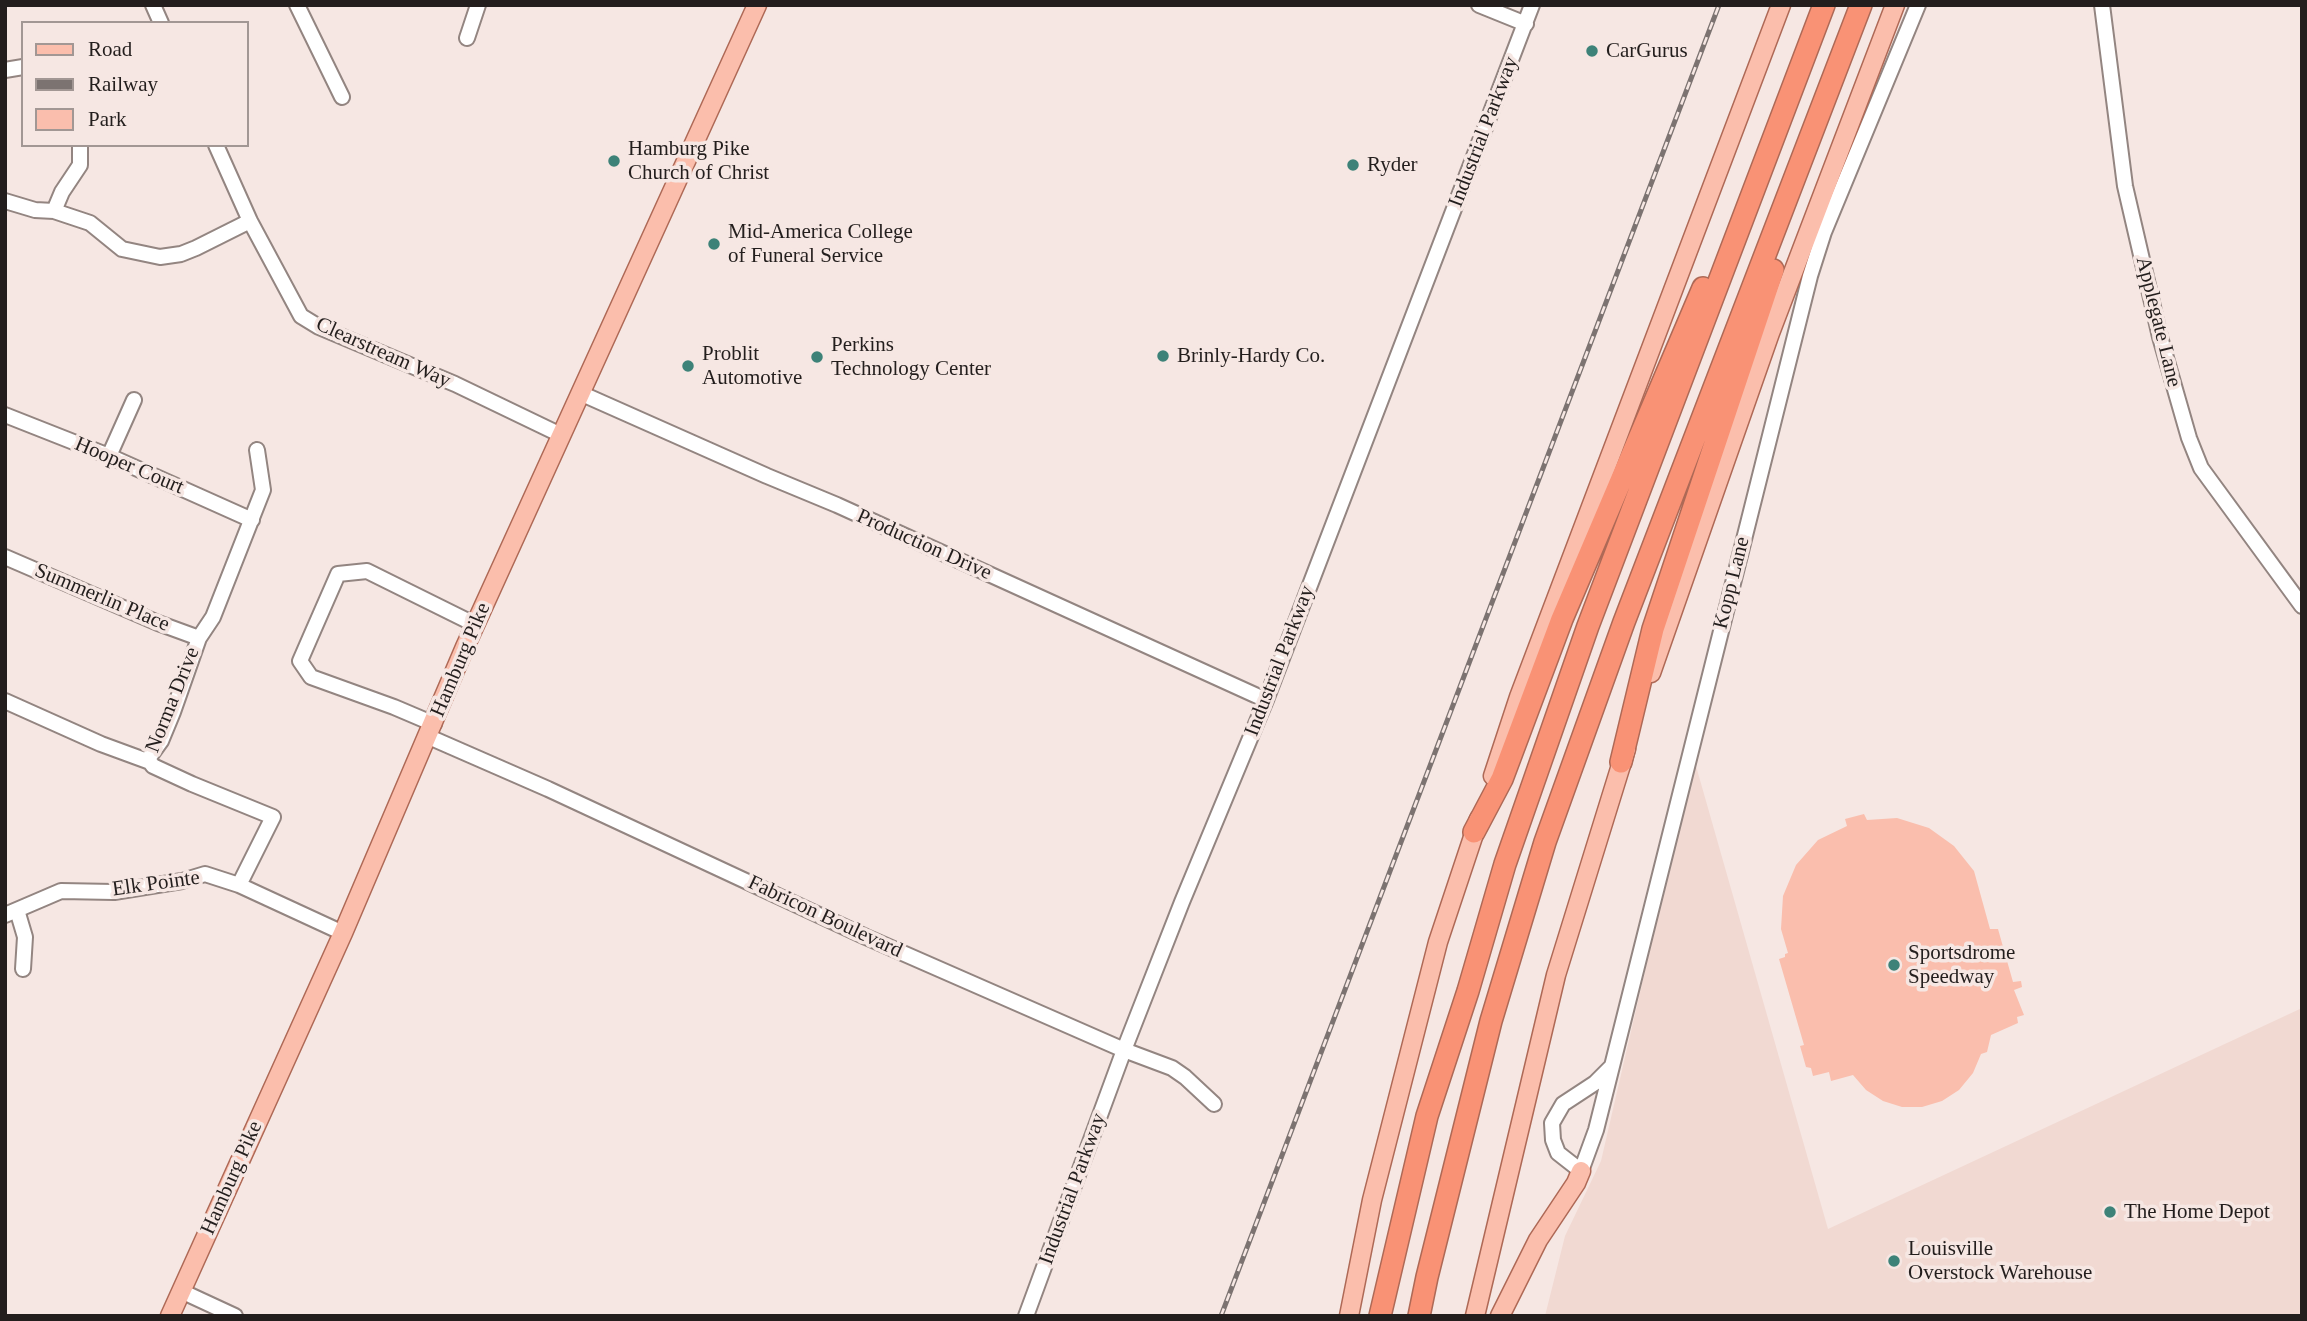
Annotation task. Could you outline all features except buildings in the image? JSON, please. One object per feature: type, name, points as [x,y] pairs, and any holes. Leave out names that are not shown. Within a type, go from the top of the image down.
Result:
[{"type":"highway","points":[[1380,1316],[1427,1116],[1468,991],[1505,864],[1588,626],[1824,5]]},
{"type":"highway","points":[[1419,1316],[1491,1021],[1545,842],[1624,622],[1861,5]]},
{"type":"highway","points":[[1621,762],[1653,629],[1772,273],[1774,231]]},
{"type":"highway","points":[[1474,832],[1502,779],[1562,619],[1705,281],[1730,253]]},
{"type":"main road","name":"Hamburg Pike","points":[[170,1316],[343,933],[561,435],[757,5]]},
{"type":"main road","points":[[1349,1316],[1372,1200],[1438,942],[1474,832],[1519,697],[1781,5]]},
{"type":"main road","points":[[1475,1316],[1556,975],[1637,711],[1765,346],[1895,5]]},
{"type":"main road","points":[[1500,1316],[1538,1240],[1576,1183],[1581,1171]]},
{"type":"street","points":[[153,5],[161,21]]},
{"type":"street","points":[[297,5],[342,97]]},
{"type":"street","points":[[467,38],[478,5]]},
{"type":"street","points":[[1479,5],[1526,24]]},
{"type":"street","name":"Industrial Parkway","points":[[1026,1316],[1124,1050],[1266,700],[1532,5]]},
{"type":"street","name":"Kopp Lane","points":[[1581,1171],[1596,1130],[1810,276],[1824,232],[1918,5]]},
{"type":"street","name":"Applegate Lane","points":[[2102,5],[2125,186],[2161,337],[2189,438],[2201,468],[2302,606]]},
{"type":"street","points":[[54,211],[61,191],[80,164],[80,147]]},
{"type":"street","name":"Clearstream Way","points":[[217,147],[250,221],[301,316],[319,327],[455,384],[561,435]]},
{"type":"street","points":[[5,201],[35,210],[54,211],[90,223],[122,249],[160,257],[181,254],[250,221]]},
{"type":"street","name":"Production Drive","points":[[580,393],[767,477],[837,505],[1266,700]]},
{"type":"street","points":[[109,456],[134,400]]},
{"type":"street","name":"Hooper Court","points":[[5,415],[109,456],[252,520]]},
{"type":"street","name":"Norma Drive","points":[[239,885],[273,817],[153,766],[148,759],[161,741],[199,638],[213,617],[263,490],[257,450]]},
{"type":"street","name":"Summerlin Place","points":[[5,557],[199,638]]},
{"type":"street","name":"Fabricon Boulevard","points":[[476,625],[366,571],[338,574],[300,662],[311,677],[394,707],[431,731],[548,789],[856,932],[1124,1050],[1172,1068],[1214,1104]]},
{"type":"street","points":[[5,701],[100,744],[150,762]]},
{"type":"street","name":"Elk Pointe","points":[[11,913],[61,891],[114,891],[182,881],[205,874],[239,885],[343,933]]},
{"type":"street","points":[[11,913],[25,937],[23,969]]},
{"type":"street","points":[[1581,1171],[1558,1153],[1553,1140],[1552,1123],[1563,1104],[1595,1083],[1611,1067]]},
{"type":"street","points":[[181,1292],[235,1316]]},
{"type":"shaded area","points":[[1694,759],[1828,1229],[2302,1008],[2302,1316],[1545,1316],[1565,1236],[1601,1161]]},
{"type":"green space","name":"Sportsdrome Speedway","points":[[1864,814],[1867,820],[1897,818],[1929,828],[1954,846],[1974,871],[1990,929],[1998,929],[2013,982],[2021,981],[2022,987],[2014,990],[2024,1015],[2017,1017],[2018,1023],[1991,1035],[1987,1052],[1981,1054],[1973,1073],[1959,1090],[1942,1101],[1922,1107],[1902,1107],[1883,1101],[1866,1090],[1853,1075],[1831,1081],[1829,1072],[1813,1076],[1811,1068],[1806,1067],[1800,1046],[1804,1045],[1779,959],[1788,953],[1781,929],[1783,896],[1796,865],[1818,840],[1847,826],[1845,819]]},
{"type":"railway","points":[[1221,1316],[1719,5]]},
{"type":"place","name":"CarGurus","points":[[1592,51]]},
{"type":"place","name":"Hamburg Pike Church of Christ","points":[[614,161]]},
{"type":"place","name":"Ryder","points":[[1353,165]]},
{"type":"place","name":"Mid-America College of Funeral Service","points":[[714,244]]},
{"type":"place","name":"Brinly-Hardy Co.","points":[[1163,356]]},
{"type":"place","name":"Perkins Technology Center","points":[[817,357]]},
{"type":"place","name":"Problit Automotive","points":[[688,366]]},
{"type":"place","name":"Sportsdrome Speedway","points":[[1894,965]]},
{"type":"place","name":"The Home Depot","points":[[2110,1212]]},
{"type":"place","name":"Louisville Overstock Warehouse","points":[[1894,1261]]}]
